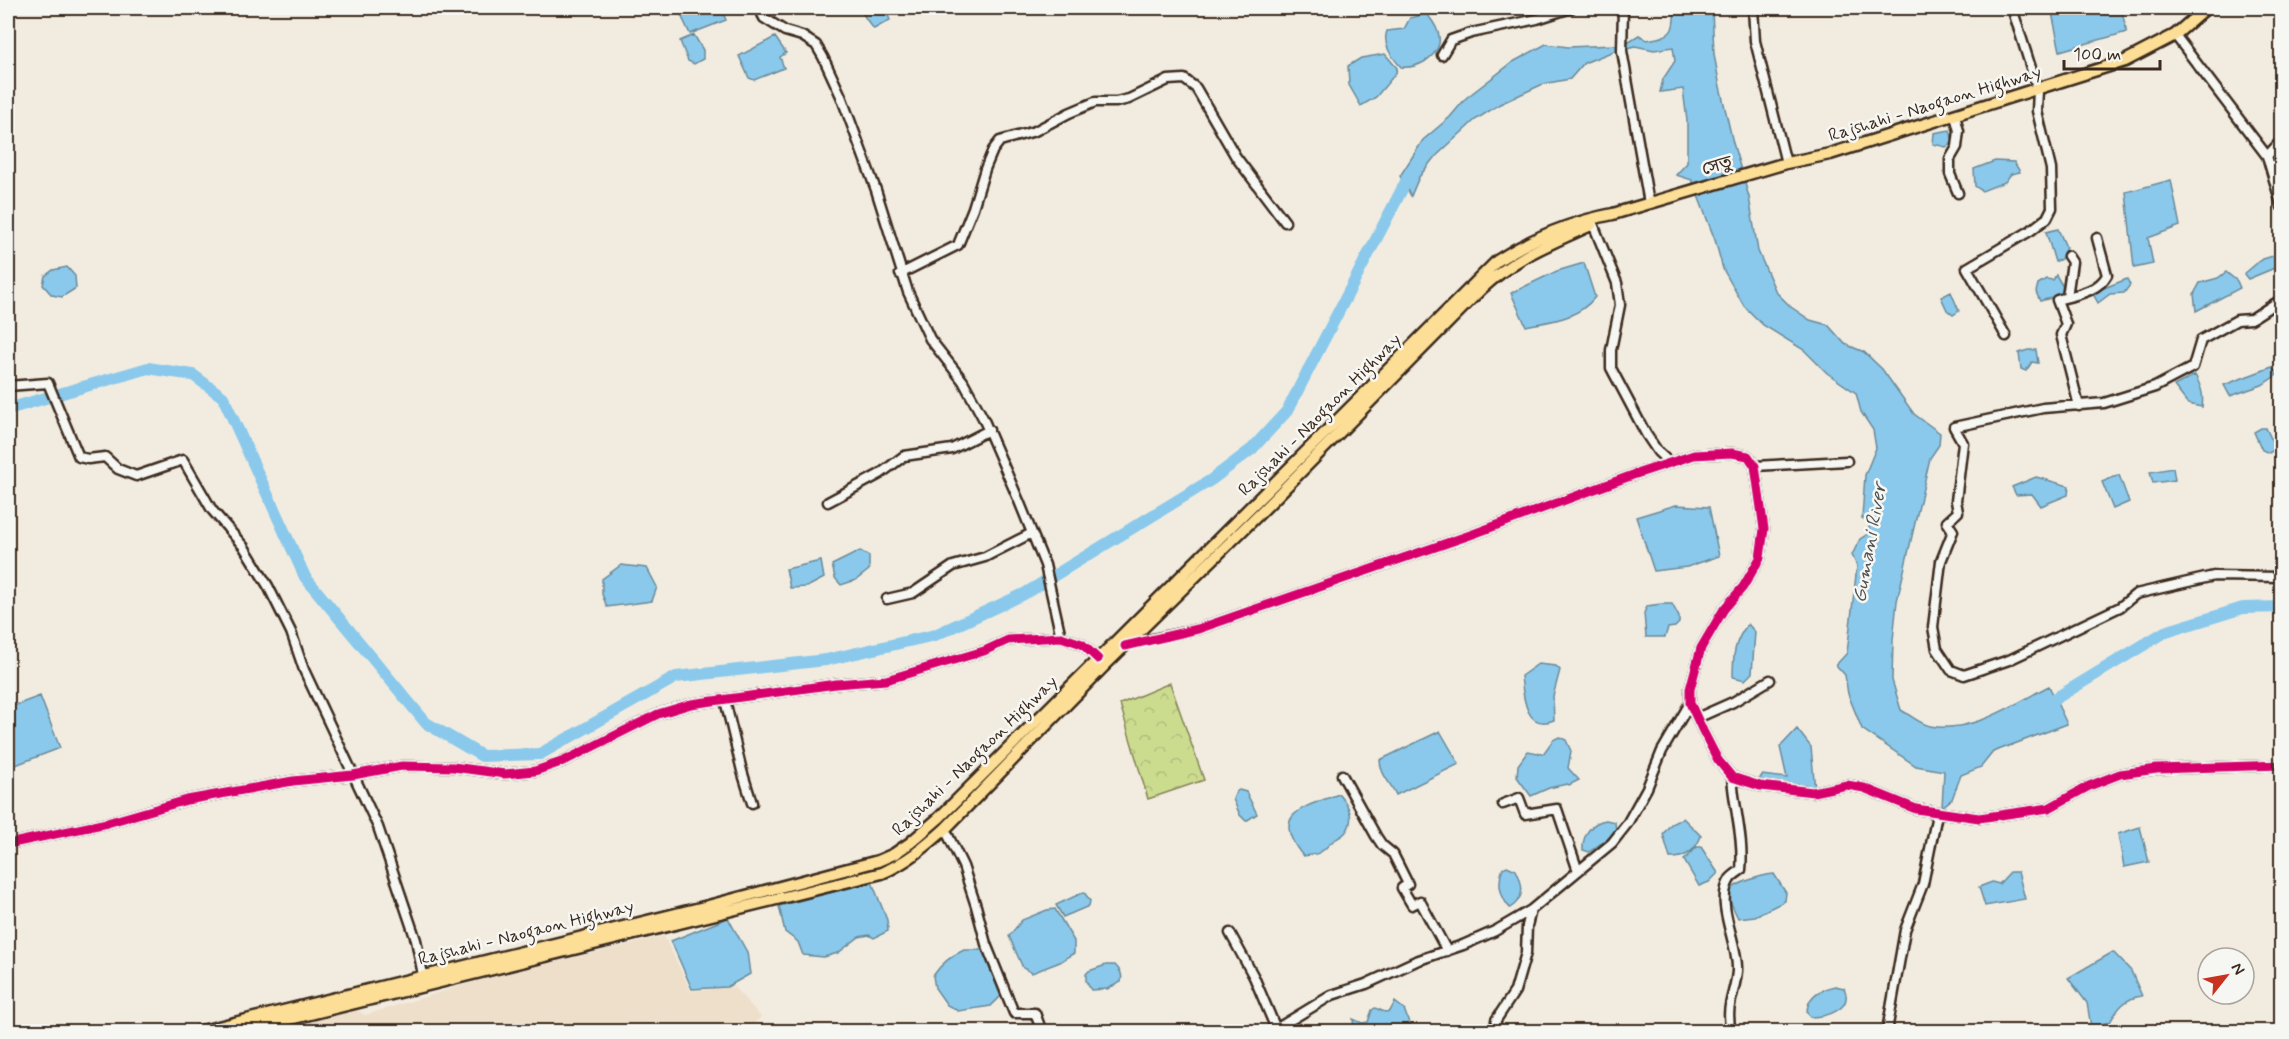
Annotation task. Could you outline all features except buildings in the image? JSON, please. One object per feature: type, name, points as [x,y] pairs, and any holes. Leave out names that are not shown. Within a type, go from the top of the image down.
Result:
[{"type":"main road","name":"Rajshahi - Naogaon Highway","points":[[1763,170],[1830,154],[2125,61],[2175,35],[2206,8]]},
{"type":"main road","name":"সেতু","points":[[1680,194],[1763,170]]},
{"type":"main road","name":"Rajshahi - Naogaon Highway","points":[[198,1032],[423,975],[446,975],[628,937],[882,873],[918,854],[945,829],[1098,659],[1170,594],[1497,261],[1518,247],[1544,236],[1680,194]]},
{"type":"main road","name":"Rajshahi - Naogaon Highway","points":[[237,1032],[878,861],[894,854],[1000,766],[1125,646],[1170,594]]},
{"type":"street","points":[[759,8],[764,18],[785,31],[802,36],[816,45],[824,57],[876,190],[900,274],[930,339],[963,381],[989,430],[1032,533],[1045,565],[1061,637]]},
{"type":"street","points":[[1442,55],[1451,40],[1471,33],[1537,19],[1571,8]]},
{"type":"street","points":[[1623,8],[1621,47],[1649,203]]},
{"type":"street","points":[[1753,8],[1755,41],[1786,163]]},
{"type":"street","points":[[2006,336],[1967,268],[2030,231],[2047,218],[2052,208],[2051,169],[2037,111],[2038,90],[2012,8]]},
{"type":"street","points":[[2175,35],[2267,156],[2282,207]]},
{"type":"street","points":[[900,274],[958,245],[985,169],[993,150],[1000,141],[1035,131],[1095,102],[1130,99],[1168,80],[1184,79],[1196,88],[1236,157],[1285,222]]},
{"type":"street","points":[[1955,115],[1959,131],[1956,147],[1950,159],[1950,174],[1958,193]]},
{"type":"street","points":[[2267,156],[2282,140]]},
{"type":"street","points":[[1592,221],[1617,283],[1620,305],[1611,350],[1611,368],[1646,434],[1658,452],[1670,463]]},
{"type":"street","points":[[2079,406],[2061,335],[2066,324],[2057,300],[2086,292],[2102,283],[2107,275],[2097,238]]},
{"type":"street","points":[[2067,297],[2072,262],[2068,256]]},
{"type":"street","points":[[2282,298],[2251,319],[2237,320],[2201,340],[2193,367],[2162,383],[2104,403],[2043,408],[1954,427],[1963,443],[1956,501],[1958,512],[1947,522],[1953,531],[1941,561],[1933,627],[1937,648],[1951,670],[1964,675],[2009,660],[2120,607],[2136,594],[2214,576],[2282,577]]},
{"type":"street","points":[[8,386],[48,383],[79,458],[105,457],[118,469],[136,476],[183,460],[212,510],[244,547],[268,586],[291,632],[304,670],[378,827],[416,940],[423,975]]},
{"type":"street","points":[[828,502],[880,474],[904,456],[952,449],[989,430]]},
{"type":"street","points":[[1125,646],[1198,629],[1694,455],[1732,453],[1748,456],[1755,466],[1764,529],[1760,558],[1743,586],[1724,609],[1701,648],[1690,689],[1690,703],[1697,718],[1718,760],[1732,777],[1760,786],[1813,792],[1847,785],[1916,809],[1937,814],[1978,818],[2049,808],[2089,786],[2120,774],[2157,769],[2282,765]]},
{"type":"street","points":[[1755,466],[1847,461]]},
{"type":"street","points":[[887,599],[913,593],[953,566],[985,557],[1032,533]]},
{"type":"street","points":[[8,844],[107,823],[218,793],[293,781],[353,775],[402,766],[453,768],[505,774],[535,771],[564,760],[657,714],[691,704],[836,684],[886,680],[984,651],[1008,640],[1061,637],[1082,644],[1098,659]]},
{"type":"street","points":[[1697,718],[1741,698],[1770,680]]},
{"type":"street","points":[[725,700],[752,803]]},
{"type":"street","points":[[1230,933],[1254,976],[1273,1030],[1332,995],[1366,984],[1416,961],[1495,931],[1531,910],[1612,843],[1627,825],[1647,788],[1662,751],[1690,703]]},
{"type":"street","points":[[1342,775],[1382,844],[1393,854],[1408,884],[1402,888],[1412,905],[1420,901],[1447,951]]},
{"type":"street","points":[[1731,1032],[1730,1003],[1737,972],[1737,957],[1726,920],[1727,888],[1733,876],[1741,870],[1742,854],[1740,823],[1733,796],[1732,777]]},
{"type":"street","points":[[1503,804],[1519,798],[1525,814],[1557,809],[1578,871]]},
{"type":"street","points":[[1890,1032],[1888,1025],[1905,930],[1923,884],[1937,814]]},
{"type":"street","points":[[945,829],[963,866],[986,944],[1014,1012],[1035,1013],[1042,1032]]},
{"type":"street","points":[[1496,1032],[1496,1020],[1515,991],[1526,953],[1527,926],[1531,910]]},
{"type":"shaded area","points":[[664,936],[691,991],[734,987],[761,1017],[745,1032],[270,1031],[357,1010],[365,1015],[480,980]]},
{"type":"green space","points":[[1170,683],[1204,780],[1148,799],[1120,704]]},
{"type":"water","points":[[689,8],[721,8],[726,20],[690,34],[680,13]]},
{"type":"water","points":[[860,8],[885,8],[890,20],[874,29]]},
{"type":"water","points":[[1675,8],[1712,8],[1714,54],[1719,82],[1733,143],[1749,197],[1758,251],[1776,292],[1791,307],[1810,320],[1828,325],[1845,344],[1864,352],[1882,369],[1914,414],[1940,433],[1939,445],[1930,458],[1897,601],[1892,680],[1901,710],[1926,725],[1961,726],[1992,716],[2049,686],[2067,724],[1993,752],[1981,767],[1961,775],[1952,799],[1942,807],[1944,771],[1916,766],[1862,729],[1848,694],[1845,675],[1836,665],[1847,653],[1857,566],[1852,555],[1860,539],[1868,534],[1870,522],[1862,518],[1865,475],[1876,448],[1873,430],[1861,412],[1856,393],[1827,373],[1804,350],[1763,325],[1744,306],[1723,269],[1715,240],[1692,180],[1676,175],[1687,163],[1687,121],[1683,89],[1660,92],[1663,79],[1675,61],[1673,47],[1654,50],[1635,46],[1614,51],[1584,63],[1570,79],[1543,84],[1500,104],[1475,120],[1433,159],[1419,177],[1411,196],[1400,176],[1423,140],[1450,117],[1466,98],[1513,62],[1546,44],[1568,47],[1614,45],[1626,43],[1639,35],[1647,40],[1662,37],[1667,35],[1672,28]]},
{"type":"water","points":[[2051,8],[2121,8],[2127,32],[2060,51]]},
{"type":"water","points":[[1427,14],[1436,27],[1439,45],[1431,57],[1416,66],[1401,67],[1387,46],[1387,31],[1404,29],[1410,18]]},
{"type":"water","points":[[694,35],[703,50],[703,59],[694,64],[688,61],[680,41]]},
{"type":"water","points":[[775,37],[786,53],[780,57],[784,68],[754,80],[749,78],[739,56]]},
{"type":"water","points":[[1385,54],[1397,68],[1396,73],[1376,97],[1361,106],[1349,85],[1348,66],[1361,58]]},
{"type":"water","points":[[1950,130],[1953,142],[1946,147],[1933,144],[1934,133]]},
{"type":"water","points":[[1995,161],[2014,162],[2020,172],[2011,174],[2005,182],[1982,191],[1975,186],[1974,169]]},
{"type":"water","points":[[2171,180],[2180,226],[2148,238],[2153,264],[2134,268],[2126,192]]},
{"type":"water","points":[[2058,229],[2066,247],[2061,259],[2055,262],[2046,232]]},
{"type":"water","points":[[2281,254],[2281,265],[2248,279],[2244,274],[2262,259]]},
{"type":"water","points":[[1584,263],[1595,297],[1572,315],[1526,326],[1511,293],[1557,271]]},
{"type":"water","points":[[67,267],[75,276],[76,288],[62,297],[52,295],[43,285],[45,276],[53,270]]},
{"type":"water","points":[[2226,272],[2237,281],[2240,288],[2196,311],[2194,294],[2200,283],[2218,278]]},
{"type":"water","points":[[2056,275],[2063,287],[2062,295],[2040,301],[2036,292],[2038,284],[2046,279],[2053,280]]},
{"type":"water","points":[[2127,279],[2130,285],[2124,293],[2110,294],[2098,303],[2092,292],[2098,292],[2102,286],[2104,288]]},
{"type":"water","points":[[1951,292],[1959,311],[1953,315],[1947,310],[1941,297]]},
{"type":"water","points":[[2036,350],[2038,363],[2032,362],[2026,371],[2021,369],[2019,353]]},
{"type":"water","points":[[2272,367],[2277,375],[2262,385],[2230,396],[2224,385]]},
{"type":"water","points":[[2195,375],[2202,391],[2202,407],[2188,404],[2174,386]]},
{"type":"water","points":[[2266,428],[2276,449],[2269,453],[2262,450],[2254,432]]},
{"type":"water","points":[[2173,468],[2175,480],[2153,483],[2150,472]]},
{"type":"water","points":[[2119,475],[2129,502],[2113,509],[2102,482]]},
{"type":"water","points":[[2036,477],[2069,486],[2068,495],[2041,506],[2032,494],[2016,495],[2012,487]]},
{"type":"water","points":[[1676,505],[1709,507],[1719,556],[1687,567],[1654,571],[1636,517]]},
{"type":"water","points":[[860,551],[869,556],[869,570],[856,580],[841,585],[835,578],[832,565]]},
{"type":"water","points":[[821,561],[824,578],[807,587],[790,588],[786,569]]},
{"type":"water","points":[[621,565],[647,568],[657,587],[652,601],[607,607],[602,594],[602,579]]},
{"type":"water","points":[[1672,604],[1679,617],[1679,623],[1675,627],[1668,628],[1665,637],[1646,637],[1644,613],[1647,606]]},
{"type":"water","points":[[1748,624],[1755,632],[1752,673],[1745,680],[1733,677],[1733,662],[1737,642]]},
{"type":"water","points":[[1538,664],[1556,666],[1560,670],[1553,696],[1554,720],[1544,722],[1537,721],[1527,710],[1521,676]]},
{"type":"water","points":[[40,696],[60,748],[8,768],[8,708]]},
{"type":"water","points":[[1797,729],[1811,747],[1815,790],[1759,780],[1762,775],[1787,778],[1780,747]]},
{"type":"water","points":[[1440,731],[1459,764],[1396,795],[1383,774],[1380,760]]},
{"type":"water","points":[[1559,737],[1566,740],[1571,751],[1568,768],[1579,780],[1569,785],[1549,788],[1531,796],[1517,777],[1518,765],[1528,751],[1543,754],[1553,740]]},
{"type":"water","points":[[1239,790],[1246,792],[1257,814],[1246,821],[1240,815],[1233,799]]},
{"type":"water","points":[[1339,794],[1350,813],[1348,828],[1344,834],[1320,852],[1303,856],[1293,842],[1289,830],[1290,821],[1303,808]]},
{"type":"water","points":[[1683,818],[1701,836],[1689,853],[1670,858],[1663,834],[1671,824]]},
{"type":"water","points":[[1606,820],[1615,822],[1614,834],[1589,852],[1583,850],[1588,830]]},
{"type":"water","points":[[2140,827],[2149,862],[2124,867],[2118,834]]},
{"type":"water","points":[[1697,847],[1701,847],[1718,873],[1709,882],[1699,886],[1684,860]]},
{"type":"water","points":[[1507,866],[1516,870],[1522,886],[1521,896],[1510,908],[1500,889],[1501,873]]},
{"type":"water","points":[[2010,872],[2018,872],[2025,899],[1985,906],[1979,887],[1992,882],[1999,884]]},
{"type":"water","points":[[1774,874],[1786,893],[1785,901],[1755,916],[1738,918],[1727,895],[1729,891],[1747,881]]},
{"type":"water","points":[[872,882],[887,920],[888,931],[874,938],[869,935],[859,937],[838,953],[824,957],[803,955],[798,942],[785,932],[779,906]]},
{"type":"water","points":[[1084,892],[1090,901],[1089,906],[1063,917],[1056,905]]},
{"type":"water","points":[[1055,909],[1074,941],[1074,953],[1060,962],[1032,973],[1023,968],[1009,936],[1022,920]]},
{"type":"water","points":[[728,918],[747,952],[750,974],[727,987],[692,989],[671,941]]},
{"type":"water","points":[[964,950],[983,950],[1002,995],[991,1006],[958,1011],[947,1005],[935,988],[933,976],[936,972],[950,958]]},
{"type":"water","points":[[2113,952],[2131,971],[2142,996],[2123,1004],[2110,1022],[2091,1027],[2087,1003],[2068,978]]},
{"type":"water","points":[[1106,965],[1115,965],[1120,970],[1121,982],[1107,989],[1091,990],[1086,981],[1086,974]]},
{"type":"water","points":[[1835,986],[1844,988],[1846,995],[1842,1006],[1831,1013],[1811,1017],[1807,1013],[1808,1007],[1815,994]]},
{"type":"water","points":[[1395,1002],[1404,1009],[1412,1031],[1354,1031],[1353,1019],[1362,1023],[1368,1022],[1372,1010],[1375,1008],[1385,1012],[1390,1011]]},
{"type":"waterway","points":[[8,409],[148,368],[193,375],[223,397],[305,577],[426,723],[482,756],[540,754],[676,677],[826,660],[935,635],[1024,594],[1211,480],[1252,449],[1287,411],[1412,170]]},
{"type":"waterway","name":"Gumani River","points":[[2043,706],[2165,632],[2243,608],[2282,607]]},
{"type":"cycle path","points":[[1125,646],[1198,629],[1694,455],[1732,453],[1748,456],[1755,466],[1764,529],[1760,558],[1743,587],[1724,609],[1701,648],[1690,689],[1690,703],[1703,731],[1718,760],[1732,777],[1760,786],[1813,792],[1847,785],[1864,788],[1916,809],[1979,818],[2049,808],[2089,786],[2120,774],[2157,769],[2282,765]]},
{"type":"cycle path","points":[[8,844],[107,823],[187,800],[293,781],[353,775],[402,766],[453,767],[505,774],[535,771],[564,761],[658,714],[691,704],[836,684],[886,680],[984,651],[1008,640],[1061,637],[1082,644],[1098,659]]}]
